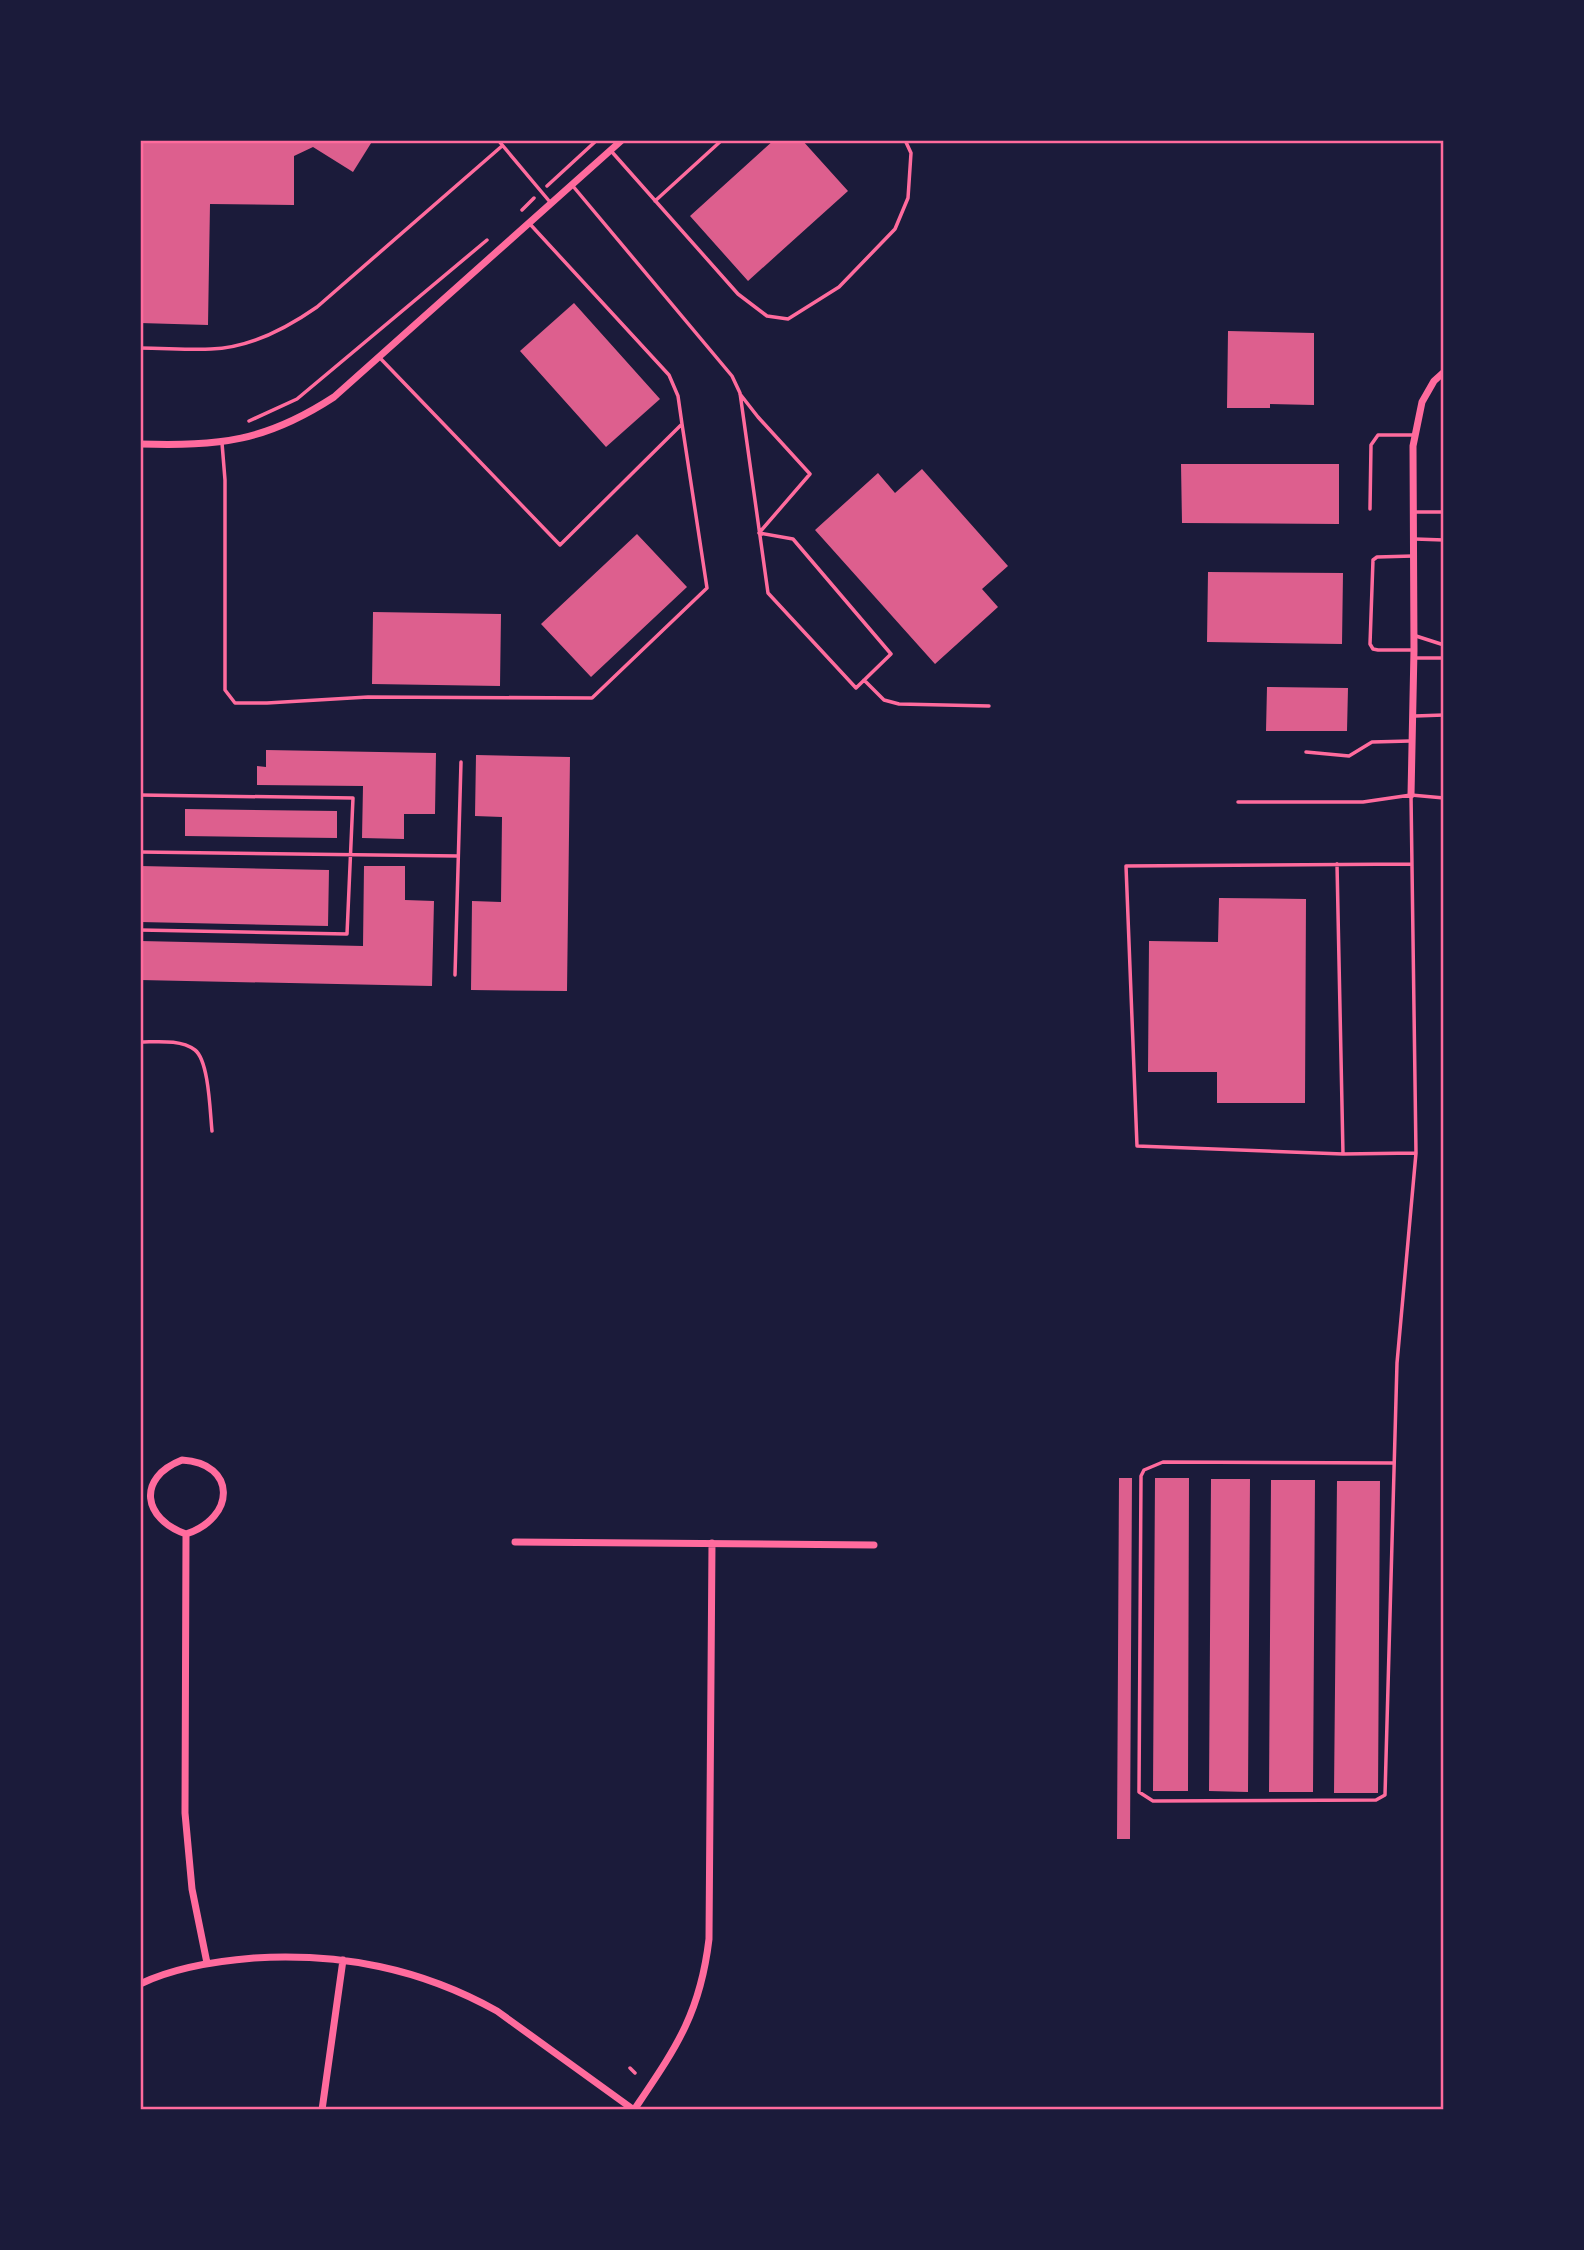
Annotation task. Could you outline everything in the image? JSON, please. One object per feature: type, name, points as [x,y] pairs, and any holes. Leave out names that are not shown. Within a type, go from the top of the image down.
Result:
[{"type":"street","points":[[140,444],[222,443],[244,439],[276,429],[334,397],[622,140]]},
{"type":"street","points":[[1411,795],[1414,654],[1412,512],[1415,435],[1422,402],[1434,381],[1444,372]]},
{"type":"street","points":[[182,1460],[207,1464],[217,1474],[223,1489],[223,1502],[218,1514],[208,1526],[186,1534],[166,1525],[156,1515],[151,1487],[157,1474],[182,1460]]},
{"type":"street","points":[[186,1534],[185,1824],[192,1889],[207,1964]]},
{"type":"street","points":[[515,1542],[874,1545]]},
{"type":"street","points":[[140,1984],[229,1960],[298,1956],[391,1968],[474,1998],[524,2029],[634,2110],[686,2029],[698,2000],[705,1970],[709,1939],[712,1543]]},
{"type":"street","points":[[322,2110],[343,1960]]},
{"type":"lane","points":[[498,140],[551,204]]},
{"type":"lane","points":[[656,201],[722,140]]},
{"type":"lane","points":[[611,150],[738,294],[767,316],[788,319],[839,287],[895,229],[908,198],[911,153],[905,140]]},
{"type":"lane","points":[[140,348],[215,349],[263,337],[291,325],[317,307],[502,146]]},
{"type":"lane","points":[[572,185],[732,376],[740,393],[758,417],[810,474],[760,533]]},
{"type":"lane","points":[[222,443],[225,480],[225,690],[235,703],[368,697],[592,698],[707,588],[678,396],[669,375],[529,223]]},
{"type":"lane","points":[[378,357],[560,545],[682,424]]},
{"type":"lane","points":[[740,393],[768,593],[856,688],[891,654],[793,538],[760,533]]},
{"type":"lane","points":[[1370,509],[1371,445],[1378,435],[1415,435]]},
{"type":"lane","points":[[1412,512],[1444,512]]},
{"type":"lane","points":[[1413,539],[1444,540]]},
{"type":"lane","points":[[1413,556],[1377,557],[1373,560],[1370,643],[1373,649],[1444,658]]},
{"type":"lane","points":[[1414,635],[1444,645]]},
{"type":"lane","points":[[864,680],[884,700],[898,704],[989,706]]},
{"type":"lane","points":[[1413,716],[1444,715]]},
{"type":"lane","points":[[1306,752],[1349,756],[1372,742],[1412,741]]},
{"type":"lane","points":[[454,975],[461,762]]},
{"type":"lane","points":[[140,795],[353,798],[346,934],[140,930]]},
{"type":"lane","points":[[1393,1462],[1163,1462],[1144,1469],[1139,1792],[1145,1797],[1153,1801],[1362,1801],[1385,1796],[1393,1462],[1399,1337],[1416,1153],[1411,795]]},
{"type":"lane","points":[[1238,803],[1363,802],[1411,795],[1444,798]]},
{"type":"lane","points":[[140,852],[458,856]]},
{"type":"lane","points":[[1337,864],[1343,1154]]},
{"type":"lane","points":[[1412,864],[1126,866],[1137,1146],[1343,1154],[1416,1153]]},
{"type":"lane","points":[[140,1042],[176,1042],[194,1049],[203,1059],[212,1130]]},
{"type":"path","points":[[522,210],[597,140]]},
{"type":"path","points":[[240,424],[297,399],[492,236]]},
{"type":"path","points":[[630,2068],[635,2073]]},
{"type":"building","points":[[140,140],[373,140],[353,172],[313,147],[294,156],[294,205],[210,204],[208,325],[140,323]]},
{"type":"building","points":[[774,140],[802,140],[848,191],[748,281],[690,216]]},
{"type":"building","points":[[574,303],[660,399],[606,447],[520,351]]},
{"type":"building","points":[[1228,331],[1314,333],[1314,405],[1270,404],[1270,408],[1227,408]]},
{"type":"building","points":[[1181,464],[1339,464],[1339,524],[1182,523]]},
{"type":"building","points":[[922,469],[1008,566],[982,589],[998,607],[935,664],[815,530],[878,473],[895,493]]},
{"type":"building","points":[[637,534],[687,587],[591,677],[541,624]]},
{"type":"building","points":[[1208,572],[1343,573],[1342,644],[1207,642]]},
{"type":"building","points":[[373,612],[501,614],[500,686],[372,684]]},
{"type":"building","points":[[1267,687],[1348,688],[1347,731],[1266,731]]},
{"type":"building","points":[[266,750],[436,753],[435,814],[404,814],[404,839],[362,838],[363,786],[257,785],[257,766],[266,767]]},
{"type":"building","points":[[476,755],[570,757],[567,991],[471,990],[472,901],[501,902],[502,817],[475,816]]},
{"type":"building","points":[[185,809],[337,811],[337,838],[185,836]]},
{"type":"building","points":[[140,866],[329,870],[328,926],[140,922]]},
{"type":"building","points":[[364,866],[405,866],[405,900],[434,901],[432,986],[140,980],[140,941],[363,946]]},
{"type":"building","points":[[1219,898],[1306,899],[1305,1103],[1217,1103],[1217,1072],[1148,1072],[1149,941],[1218,942]]},
{"type":"building","points":[[1119,1478],[1132,1478],[1130,1839],[1117,1839]]},
{"type":"building","points":[[1155,1478],[1189,1478],[1188,1791],[1153,1791]]},
{"type":"building","points":[[1211,1479],[1250,1479],[1248,1792],[1209,1791]]},
{"type":"building","points":[[1271,1480],[1315,1480],[1313,1792],[1269,1792]]},
{"type":"building","points":[[1337,1481],[1380,1481],[1378,1793],[1334,1793]]}]
